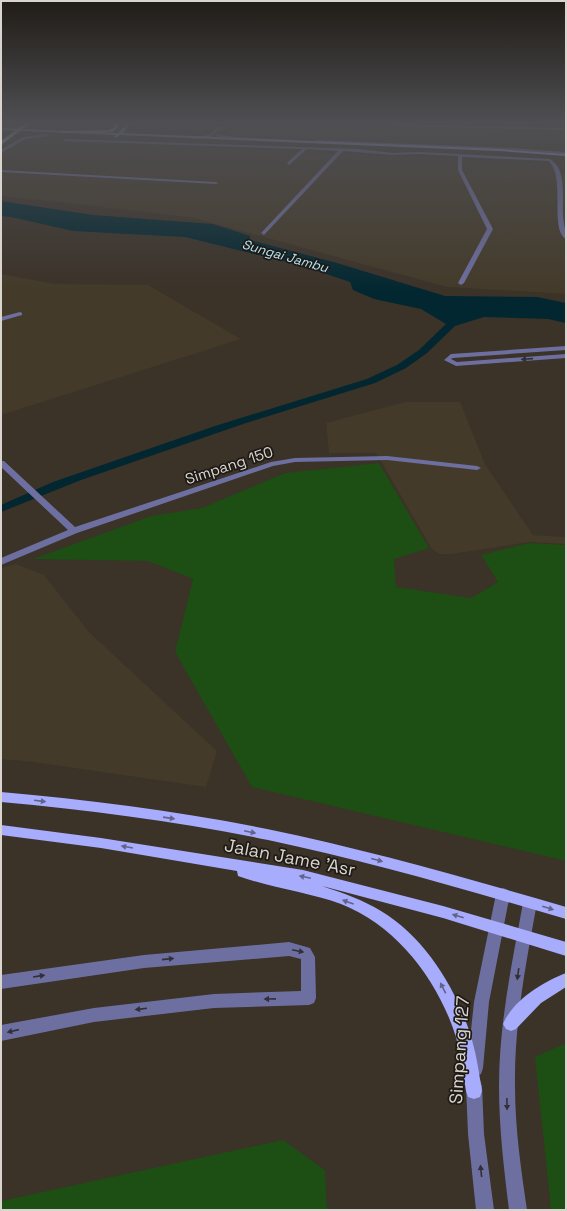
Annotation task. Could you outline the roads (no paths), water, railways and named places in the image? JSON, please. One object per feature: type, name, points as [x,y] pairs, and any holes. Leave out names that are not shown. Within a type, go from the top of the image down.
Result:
[{"type":"main road","name":"Jalan Jame 'Asr","points":[[1,797],[110,809],[212,824],[352,853],[503,894],[566,914]]},
{"type":"main road","name":"Jalan Jame 'Asr","points":[[1,830],[101,843],[303,876],[370,892],[495,927],[566,949]]},
{"type":"main road","points":[[193,858],[330,896],[360,906],[380,918],[402,937],[424,960],[443,989],[457,1016],[465,1039],[474,1091]]},
{"type":"main road","points":[[511,1024],[528,1003],[549,987],[566,980]]},
{"type":"street","points":[[136,179],[216,183]]},
{"type":"street","points":[[264,233],[315,179]]},
{"type":"street","points":[[461,283],[490,229],[464,179]]},
{"type":"street","points":[[559,179],[561,184],[560,210],[562,230],[566,237]]},
{"type":"street","points":[[1,319],[20,314]]},
{"type":"street","points":[[566,348],[450,356],[447,360],[456,364],[566,356]]},
{"type":"street","name":"Simpang 150","points":[[1,562],[74,531],[271,464],[295,460],[387,458],[477,468]]},
{"type":"street","points":[[1,463],[74,531]]},
{"type":"street","name":"Simpang 127","points":[[485,1210],[476,1134],[474,1091],[478,1017],[495,927],[503,894]]},
{"type":"street","points":[[518,1210],[510,1149],[507,1070],[511,1024],[530,903]]},
{"type":"street","points":[[1,982],[69,971],[170,959],[289,949],[305,953],[308,957],[310,998],[214,1001],[94,1015],[1,1033]]},
{"type":"water","name":"Sungai Jambu","points":[[1,201],[93,215],[213,224],[250,236],[250,240],[337,263],[445,296],[537,297],[566,303],[566,323],[548,319],[484,317],[455,326],[427,353],[406,368],[375,383],[246,423],[81,480],[1,512],[1,505],[53,482],[215,426],[367,379],[397,365],[419,350],[446,324],[421,309],[374,299],[353,290],[350,282],[303,266],[185,237],[73,231],[1,216]]}]
